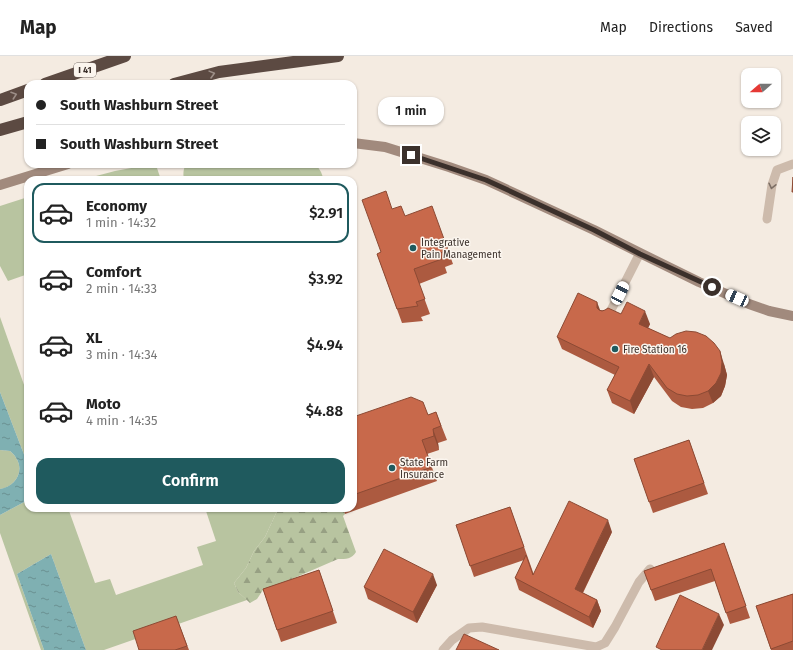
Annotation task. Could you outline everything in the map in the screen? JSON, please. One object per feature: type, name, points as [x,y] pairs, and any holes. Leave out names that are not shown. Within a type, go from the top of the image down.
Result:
[{"type":"highway","name":"I 41","points":[[56,80],[125,56]]},
{"type":"highway","points":[[189,80],[219,72],[338,56]]},
{"type":"highway","points":[[0,100],[24,91]]},
{"type":"highway","points":[[0,130],[24,123]]},
{"type":"street","points":[[357,144],[385,147],[486,180],[594,230],[699,282],[749,304],[780,314],[793,316]]},
{"type":"street","points":[[29,176],[55,168]]},
{"type":"street","points":[[0,185],[24,178]]},
{"type":"lane","points":[[766,219],[772,185],[777,170],[793,164]]},
{"type":"lane","points":[[607,318],[640,254]]},
{"type":"lane","points":[[443,650],[452,640],[468,628],[482,627],[596,647],[605,643],[639,582],[650,569]]},
{"type":"green space","points":[[131,168],[157,168],[160,176],[96,176]]},
{"type":"green space","points":[[184,168],[318,168],[322,176],[184,176]]},
{"type":"green space","points":[[24,198],[24,275],[8,281],[0,266],[0,206]]},
{"type":"green space","points":[[0,317],[24,385],[24,455],[0,392]]},
{"type":"green space","points":[[0,450],[10,451],[13,453],[19,463],[19,473],[14,482],[5,488],[0,489]]},
{"type":"green space","points":[[24,502],[24,512],[69,512],[95,583],[110,579],[116,595],[203,565],[197,547],[216,541],[206,512],[277,512],[265,537],[254,551],[246,568],[234,583],[238,592],[247,600],[104,650],[86,650],[51,554],[17,574],[44,650],[41,650],[0,533],[0,515]]},
{"type":"green space","points":[[277,512],[344,512],[345,514],[343,516],[356,552],[351,557],[346,559],[338,559],[263,590],[257,599],[250,603],[238,592],[234,583],[246,568],[254,551],[265,537]]},
{"type":"water","points":[[0,392],[24,455],[24,502],[0,515],[0,489],[10,485],[17,478],[19,473],[19,463],[13,453],[10,451],[0,450]]},
{"type":"water","points":[[51,554],[86,650],[44,650],[17,574]]},
{"type":"building","name":"Integrative Pain Management","points":[[386,191],[392,209],[401,206],[405,216],[432,206],[448,250],[440,253],[442,259],[414,269],[425,299],[416,302],[418,306],[397,309],[377,254],[381,252],[362,200]]},
{"type":"building","points":[[578,293],[597,302],[597,308],[602,311],[608,308],[621,314],[627,302],[645,311],[639,324],[670,338],[676,334],[686,331],[696,332],[706,336],[720,351],[722,362],[721,373],[716,383],[708,391],[698,395],[687,396],[677,394],[667,388],[649,364],[630,401],[607,390],[619,367],[557,337]]},
{"type":"building","name":"State Farm Insurance","points":[[411,397],[423,402],[428,415],[436,412],[441,426],[433,429],[434,436],[422,440],[432,467],[357,494],[357,416]]},
{"type":"building","points":[[689,440],[704,483],[649,502],[634,459]]},
{"type":"building","points":[[569,501],[608,520],[575,589],[597,600],[589,617],[515,578],[526,555],[533,575]]},
{"type":"building","points":[[510,507],[524,547],[470,566],[456,525]]},
{"type":"building","points":[[724,543],[746,606],[726,613],[711,569],[651,590],[644,571]]},
{"type":"building","points":[[384,549],[433,574],[413,612],[364,587]]},
{"type":"building","points":[[319,570],[333,611],[277,630],[263,589]]},
{"type":"building","points":[[793,594],[793,641],[771,649],[756,606]]},
{"type":"building","points":[[680,595],[719,614],[702,650],[662,650],[656,647]]},
{"type":"building","points":[[176,616],[187,646],[175,650],[139,650],[133,631]]},
{"type":"building","points":[[464,634],[499,650],[456,650]]},
{"type":"place","name":"Integrative Pain Management","points":[[413,248]]},
{"type":"place","name":"Fire Station 16","points":[[615,349]]},
{"type":"place","name":"State Farm Insurance","points":[[392,468]]},
{"type":"route","points":[[411,155],[486,180],[516,193],[594,230],[640,254],[712,287]]}]
